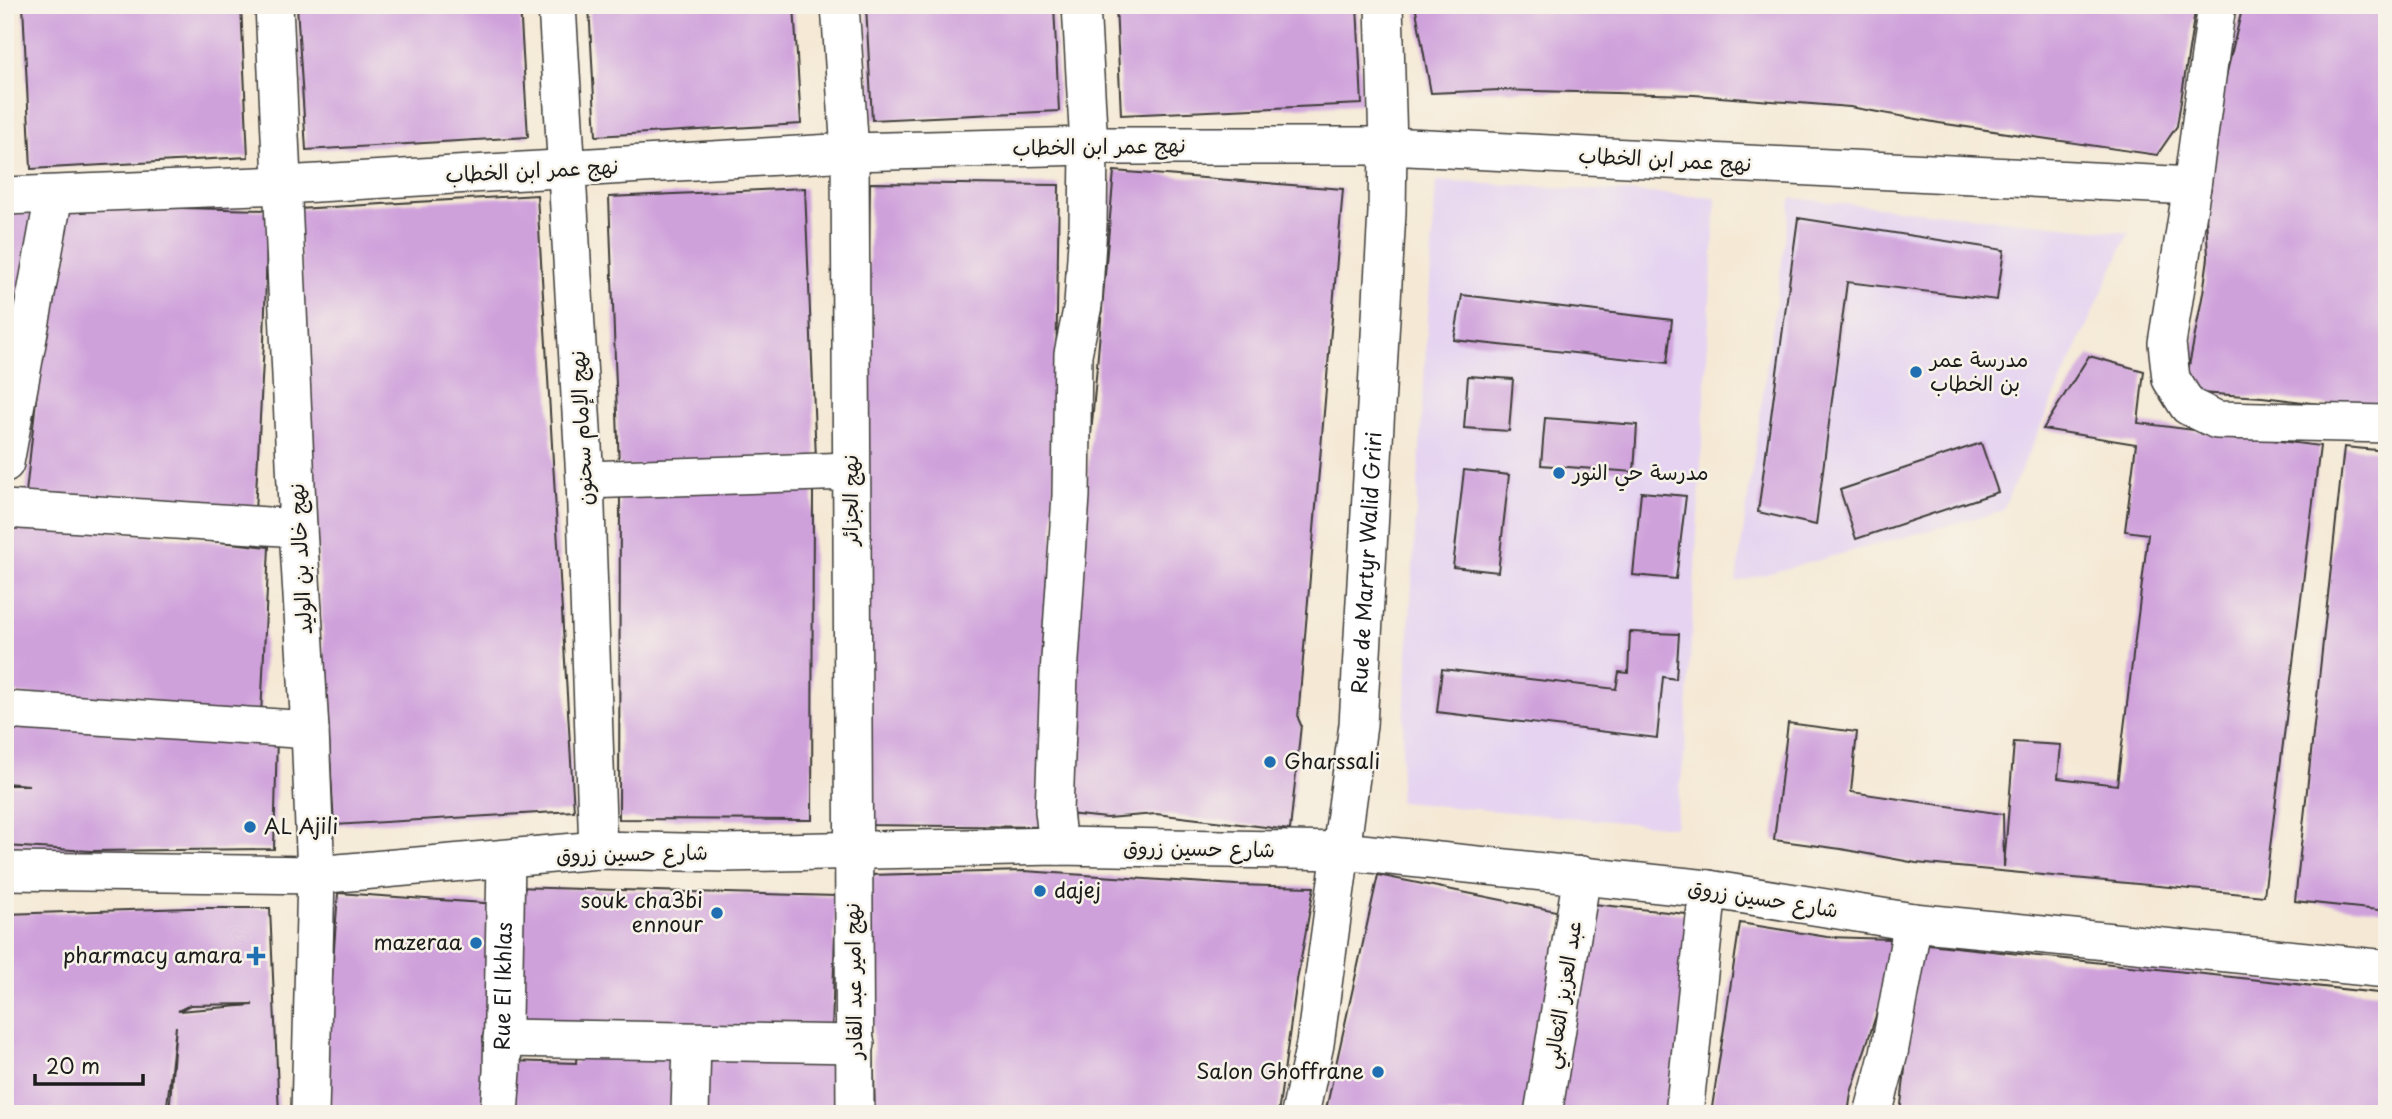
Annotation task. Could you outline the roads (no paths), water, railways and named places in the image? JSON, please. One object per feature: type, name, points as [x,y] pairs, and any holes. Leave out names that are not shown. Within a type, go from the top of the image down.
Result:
[{"type":"street","name":"نهج خالد بن الوليد","points":[[274,5],[316,875],[310,1114]]},
{"type":"street","name":"نهج الإمام سحنون","points":[[557,5],[585,480],[598,850]]},
{"type":"street","name":"نهج الجزائر","points":[[841,5],[850,152],[852,849]]},
{"type":"street","points":[[1058,846],[1054,811],[1059,674],[1071,496],[1073,354],[1083,305],[1088,225],[1088,146],[1081,5]]},
{"type":"street","name":"Rue de Martyr Walid Griri","points":[[1300,1114],[1315,1044],[1358,724],[1387,212],[1384,5]]},
{"type":"street","points":[[2217,5],[2167,343],[2171,379],[2188,406],[2217,420],[2387,424]]},
{"type":"street","name":"نهج عمر ابن الخطاب","points":[[6,185],[54,195],[283,185],[850,152],[1088,146],[1388,146],[2192,186]]},
{"type":"street","points":[[5,463],[54,195]]},
{"type":"street","points":[[585,480],[851,471]]},
{"type":"street","points":[[5,509],[298,528]]},
{"type":"street","points":[[5,710],[310,730]]},
{"type":"street","name":"شارع حسين زروق","points":[[5,872],[316,875],[598,850],[725,853],[1058,846],[1342,851],[1708,889],[1913,922],[2387,969]]},
{"type":"street","name":"نهج امير عبد القادر","points":[[852,849],[855,1114]]},
{"type":"street","name":"Rue El Ikhlas","points":[[499,1114],[506,860]]},
{"type":"street","name":"عبد العزيز الثعالبي","points":[[1543,1114],[1582,875]]},
{"type":"street","points":[[1684,1114],[1708,889]]},
{"type":"street","points":[[1873,1114],[1889,1053],[1913,922]]},
{"type":"street","points":[[502,1038],[856,1044]]},
{"type":"street","points":[[690,1114],[692,1042]]},
{"type":"place","name":"مدرسة عمر بن الخطاب","points":[[1916,372]]},
{"type":"place","name":"مدرسة حي النور","points":[[1559,473]]},
{"type":"place","name":"Gharssali","points":[[1270,762]]},
{"type":"place","name":"AL Ajili","points":[[250,827]]},
{"type":"place","name":"dajej","points":[[1040,891]]},
{"type":"place","name":"souk cha3bi ennour","points":[[717,913]]},
{"type":"place","name":"mazeraa","points":[[476,943]]},
{"type":"place","name":"pharmacy amara","points":[[256,956]]},
{"type":"place","name":"Salon Ghoffrane","points":[[1378,1072]]}]
